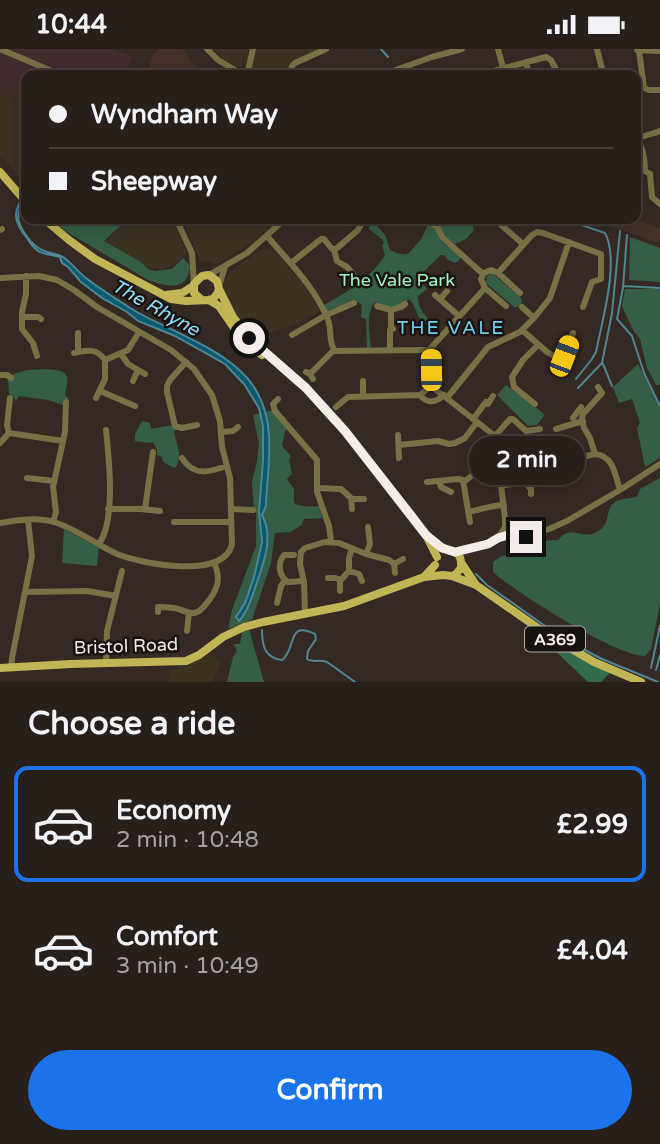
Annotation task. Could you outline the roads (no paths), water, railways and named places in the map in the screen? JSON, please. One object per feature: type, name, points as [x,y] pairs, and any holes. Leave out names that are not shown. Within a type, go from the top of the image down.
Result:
[{"type":"main road","points":[[0,173],[21,197]]},
{"type":"main road","points":[[50,224],[94,259],[175,300],[206,300],[216,297],[219,288]]},
{"type":"main road","points":[[165,295],[182,293],[194,285],[198,278],[207,275],[215,279],[233,317],[249,338],[306,388],[345,431],[426,535],[442,548],[452,551],[461,562],[458,572],[447,575],[439,572],[426,535]]},
{"type":"main road","points":[[194,285],[196,296],[219,306],[243,341],[278,364]]},
{"type":"main road","points":[[425,577],[442,551],[452,551]]},
{"type":"main road","name":"A369","points":[[461,562],[476,585]]},
{"type":"main road","name":"A369","points":[[447,575],[476,585],[548,635],[594,661],[640,682]]},
{"type":"main road","name":"Bristol Road","points":[[0,669],[187,661],[223,637],[244,627],[344,606],[425,577],[447,575]]},
{"type":"street","points":[[0,49],[49,70]]},
{"type":"street","points":[[207,49],[218,60],[237,70]]},
{"type":"street","points":[[247,70],[253,49]]},
{"type":"street","points":[[292,70],[294,64],[326,49]]},
{"type":"street","points":[[427,49],[429,58]]},
{"type":"street","points":[[398,70],[462,49]]},
{"type":"street","points":[[498,49],[503,70]]},
{"type":"street","points":[[597,49],[602,69]]},
{"type":"street","points":[[641,70],[637,50],[660,51]]},
{"type":"street","points":[[508,70],[545,57],[549,58],[556,70]]},
{"type":"street","points":[[526,62],[528,70]]},
{"type":"street","points":[[641,72],[644,88],[660,90]]},
{"type":"street","points":[[641,136],[660,131]]},
{"type":"street","points":[[641,149],[645,171],[650,174],[660,171]]},
{"type":"street","points":[[650,174],[652,196],[660,204]]},
{"type":"street","points":[[178,224],[192,253],[194,285]]},
{"type":"street","points":[[193,263],[207,275],[225,267],[247,253],[280,224]]},
{"type":"street","points":[[334,250],[358,230],[359,224]]},
{"type":"street","points":[[433,224],[443,238],[483,274]]},
{"type":"street","points":[[503,229],[523,244]]},
{"type":"street","points":[[498,273],[537,232],[600,253],[601,278],[599,281],[593,281],[583,307]]},
{"type":"street","points":[[267,236],[311,290],[326,315],[330,326],[331,347],[337,352],[429,350],[485,288]]},
{"type":"street","points":[[291,263],[324,239],[334,250],[336,260],[358,280]]},
{"type":"street","points":[[419,395],[430,402],[446,397],[488,347],[522,330],[534,318],[551,295],[569,242]]},
{"type":"street","points":[[219,288],[225,267]]},
{"type":"street","points":[[506,306],[485,288],[481,279],[483,274],[489,270],[498,273],[520,293]]},
{"type":"street","points":[[0,278],[26,275],[57,280],[171,350],[201,378],[212,395],[220,418],[222,447],[230,478],[230,549],[214,563],[198,565],[150,562],[121,555],[76,530],[53,522],[28,520],[0,523]]},
{"type":"street","points":[[26,275],[22,331],[33,342],[37,356]]},
{"type":"street","points":[[447,291],[437,297],[460,316]]},
{"type":"street","points":[[292,335],[326,315],[354,303]]},
{"type":"street","points":[[377,306],[391,310],[403,308]]},
{"type":"street","points":[[522,306],[534,318]]},
{"type":"street","points":[[390,350],[391,310]]},
{"type":"street","points":[[22,317],[41,319]]},
{"type":"street","points":[[522,330],[552,356],[561,359],[573,333]]},
{"type":"street","points":[[105,359],[130,349],[139,332]]},
{"type":"street","points":[[78,333],[76,353],[94,351],[105,359]]},
{"type":"street","points":[[535,404],[514,387],[512,371],[538,345]]},
{"type":"street","points":[[310,375],[334,350]]},
{"type":"street","points":[[429,350],[432,386]]},
{"type":"street","points":[[121,354],[127,363],[142,372],[133,381]]},
{"type":"street","points":[[96,398],[105,379],[105,359]]},
{"type":"street","points":[[186,362],[167,386],[170,418],[178,428],[197,425]]},
{"type":"street","points":[[0,375],[10,375]]},
{"type":"street","points":[[363,381],[363,397]]},
{"type":"street","points":[[432,386],[495,436],[505,527],[498,538]]},
{"type":"street","points":[[336,407],[347,397],[419,395],[432,386]]},
{"type":"street","points":[[556,429],[579,415],[590,401],[602,393],[598,387]]},
{"type":"street","points":[[100,391],[132,406]]},
{"type":"street","points":[[399,445],[438,441],[449,444],[465,438],[486,402],[488,404],[493,396]]},
{"type":"street","points":[[278,399],[273,404],[276,411],[304,439],[317,460],[319,500],[330,527],[331,541]]},
{"type":"street","points":[[9,433],[6,425],[11,402]]},
{"type":"street","points":[[53,522],[56,512],[52,491],[65,432],[67,406]]},
{"type":"street","points":[[579,415],[595,454]]},
{"type":"street","points":[[495,436],[510,419],[527,431],[540,429]]},
{"type":"street","points":[[515,432],[521,426]]},
{"type":"street","points":[[99,544],[107,526],[111,446],[106,430]]},
{"type":"street","points":[[222,432],[237,430]]},
{"type":"street","points":[[9,433],[63,441]]},
{"type":"street","points":[[0,443],[9,433]]},
{"type":"street","points":[[398,435],[400,458]]},
{"type":"street","points":[[574,457],[580,459],[595,454],[604,456],[611,463],[620,490]]},
{"type":"street","points":[[145,509],[155,457]]},
{"type":"street","points":[[182,458],[196,471],[227,466]]},
{"type":"street","points":[[452,551],[488,544],[510,535],[524,537],[550,529],[660,464]]},
{"type":"street","points":[[464,482],[475,473],[475,469]]},
{"type":"street","points":[[530,469],[523,474],[523,480],[533,491]]},
{"type":"street","points":[[31,477],[54,481]]},
{"type":"street","points":[[428,482],[460,479],[464,482]]},
{"type":"street","points":[[501,486],[523,480]]},
{"type":"street","points":[[439,481],[441,487],[451,492]]},
{"type":"street","points":[[464,482],[470,522]]},
{"type":"street","points":[[317,488],[341,489],[351,499],[352,509]]},
{"type":"street","points":[[351,499],[364,499]]},
{"type":"street","points":[[468,512],[482,510],[491,505],[504,505]]},
{"type":"street","points":[[108,509],[160,511]]},
{"type":"street","points":[[230,509],[253,510]]},
{"type":"street","points":[[11,667],[32,552],[28,520]]},
{"type":"street","points":[[176,523],[231,522]]},
{"type":"street","points":[[366,554],[370,544],[368,527]]},
{"type":"street","points":[[305,613],[304,581],[300,567],[302,550],[331,541],[387,559],[394,564],[395,573]]},
{"type":"street","points":[[461,562],[465,552],[474,547]]},
{"type":"street","points":[[340,591],[341,580],[349,571],[352,548]]},
{"type":"street","points":[[294,555],[282,554],[280,570],[285,580],[304,581]]},
{"type":"street","points":[[394,564],[403,559]]},
{"type":"street","points":[[158,612],[158,607],[190,613],[199,611],[216,591],[218,574],[214,563]]},
{"type":"street","points":[[106,663],[107,631],[122,571]]},
{"type":"street","points":[[349,571],[359,574],[362,581]]},
{"type":"street","points":[[328,578],[341,580]]},
{"type":"street","points":[[277,603],[285,580]]},
{"type":"street","points":[[25,592],[87,591],[116,596]]},
{"type":"street","points":[[190,613],[190,627]]},
{"type":"water","points":[[21,201],[19,222],[34,244],[42,250],[63,257],[83,276],[130,308],[217,353],[247,377],[257,392],[263,405],[269,433],[266,506],[262,515],[266,524],[267,543],[251,599],[239,621],[236,617],[245,603],[262,542],[259,511],[263,426],[259,408],[244,384],[225,364],[175,336],[138,321],[81,282],[62,263],[60,257],[37,250],[22,232],[17,221]]},
{"type":"waterway","points":[[381,49],[388,57]]},
{"type":"waterway","points":[[576,379],[596,352],[608,291],[611,259],[605,233],[579,224]]},
{"type":"waterway","points":[[578,388],[602,363],[612,313],[620,231]]},
{"type":"waterway","points":[[627,235],[623,288],[617,319],[632,336],[644,373],[660,406]]},
{"type":"waterway","points":[[624,286],[660,288]]},
{"type":"waterway","points":[[603,364],[612,386]]},
{"type":"waterway","points":[[476,574],[487,585],[579,647],[658,682]]},
{"type":"waterway","points":[[651,668],[660,626]]},
{"type":"waterway","points":[[262,630],[268,654],[282,660],[287,655],[296,633],[306,631],[315,634],[316,639],[308,651],[307,659],[327,662],[355,682]]},
{"type":"waterway","points":[[656,670],[660,655]]},
{"type":"district","name":"THE VALE","points":[[451,327]]},
{"type":"park label","name":"The Vale Park","points":[[397,280]]},
{"type":"water label","name":"The Rhyne","points":[[156,307]]}]
